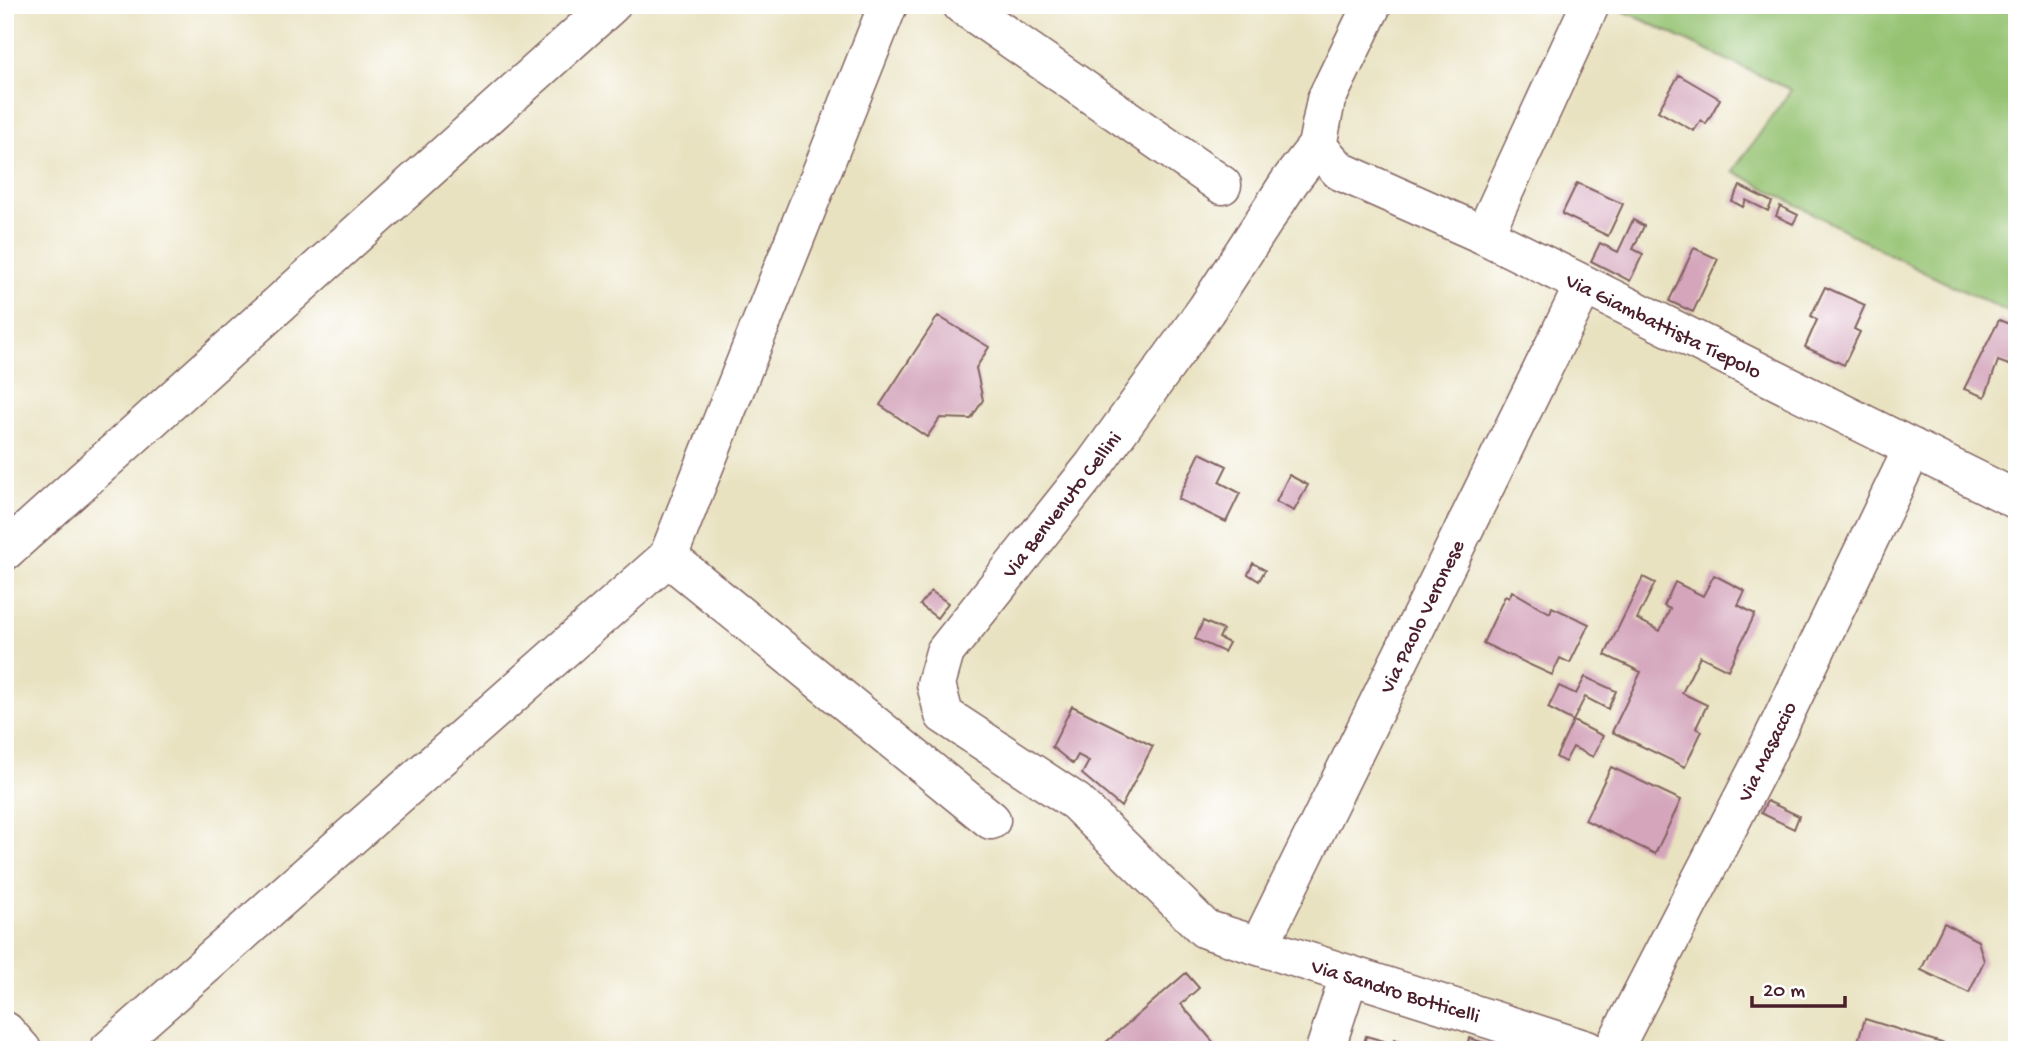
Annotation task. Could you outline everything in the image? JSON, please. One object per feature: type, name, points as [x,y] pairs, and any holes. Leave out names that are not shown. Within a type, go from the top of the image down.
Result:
[{"type":"street","points":[[5,551],[611,5]]},
{"type":"street","points":[[109,1050],[668,557],[888,5]]},
{"type":"street","points":[[962,5],[1222,185]]},
{"type":"street","name":"Via Benvenuto Cellini","points":[[1205,929],[1076,802],[944,715],[936,684],[946,652],[1094,465],[1206,310],[1290,181],[1317,146],[1326,100],[1373,5]]},
{"type":"street","points":[[1484,235],[1590,5]]},
{"type":"street","name":"Via Giambattista Tiepolo","points":[[1317,146],[1340,171],[1484,235],[2017,500]]},
{"type":"street","name":"Via Paolo Veronese","points":[[1259,946],[1584,285]]},
{"type":"street","name":"Via Masaccio","points":[[1613,1050],[1763,759],[1913,448]]},
{"type":"street","points":[[668,557],[990,820]]},
{"type":"street","name":"Via Sandro Botticelli","points":[[1205,929],[1587,1050]]},
{"type":"street","points":[[1325,1050],[1349,976]]},
{"type":"street","points":[[5,1031],[22,1050]]},
{"type":"green space","points":[[2017,5],[2017,316],[1921,271],[1733,171],[1791,90],[1613,6]]},
{"type":"building","points":[[1679,75],[1720,99],[1706,124],[1701,120],[1694,131],[1658,111]]},
{"type":"building","points":[[1577,183],[1623,204],[1608,236],[1562,214]]},
{"type":"building","points":[[1740,186],[1772,202],[1768,211],[1746,200],[1743,207],[1732,201]]},
{"type":"building","points":[[1780,206],[1798,215],[1793,224],[1776,216]]},
{"type":"building","points":[[1633,220],[1644,226],[1633,249],[1643,254],[1630,281],[1591,261],[1600,243],[1618,252]]},
{"type":"building","points":[[1694,248],[1718,259],[1693,312],[1669,301]]},
{"type":"building","points":[[1825,287],[1865,305],[1854,329],[1860,332],[1844,365],[1805,347],[1817,320],[1811,316]]},
{"type":"building","points":[[938,316],[989,347],[976,368],[983,400],[971,419],[940,418],[927,437],[880,405]]},
{"type":"building","points":[[1999,320],[2017,327],[2017,368],[1998,361],[1985,397],[1964,389]]},
{"type":"building","points":[[1200,453],[1227,466],[1219,482],[1240,493],[1226,522],[1178,499]]},
{"type":"building","points":[[1289,475],[1308,485],[1294,511],[1276,502]]},
{"type":"building","points":[[1253,563],[1265,570],[1259,581],[1248,574]]},
{"type":"building","points":[[1714,575],[1745,591],[1738,605],[1755,614],[1728,670],[1700,656],[1682,693],[1707,705],[1696,728],[1702,731],[1685,767],[1612,732],[1641,672],[1605,655],[1643,577],[1655,583],[1637,619],[1660,631],[1670,609],[1664,606],[1675,582],[1703,596]]},
{"type":"building","points":[[931,591],[948,603],[937,618],[920,605]]},
{"type":"building","points":[[1512,591],[1550,613],[1552,607],[1589,624],[1570,663],[1560,658],[1552,675],[1483,643],[1505,596],[1509,598]]},
{"type":"building","points":[[1203,621],[1223,630],[1219,638],[1229,643],[1224,652],[1195,639]]},
{"type":"building","points":[[1585,677],[1616,691],[1608,709],[1585,697],[1573,721],[1548,708],[1559,686],[1576,694]]},
{"type":"building","points":[[1072,706],[1153,746],[1121,807],[1082,774],[1089,761],[1078,755],[1073,764],[1052,747]]},
{"type":"building","points":[[1573,721],[1603,736],[1593,757],[1573,747],[1565,762],[1556,757]]},
{"type":"building","points":[[1611,767],[1681,800],[1655,854],[1585,820]]},
{"type":"building","points":[[1767,801],[1799,816],[1794,829],[1761,813]]},
{"type":"building","points":[[1944,923],[1978,941],[1984,961],[1969,993],[1921,970]]},
{"type":"building","points":[[1186,973],[1199,988],[1181,1004],[1220,1050],[1097,1050]]},
{"type":"building","points":[[1865,1019],[1961,1049],[1961,1050],[1855,1050]]},
{"type":"building","points":[[1366,1036],[1384,1041],[1382,1047],[1388,1050],[1362,1050]]},
{"type":"building","points":[[1469,1038],[1488,1044],[1486,1050],[1466,1049]]},
{"type":"building","points":[[1394,1039],[1414,1045],[1412,1050],[1391,1050]]}]
